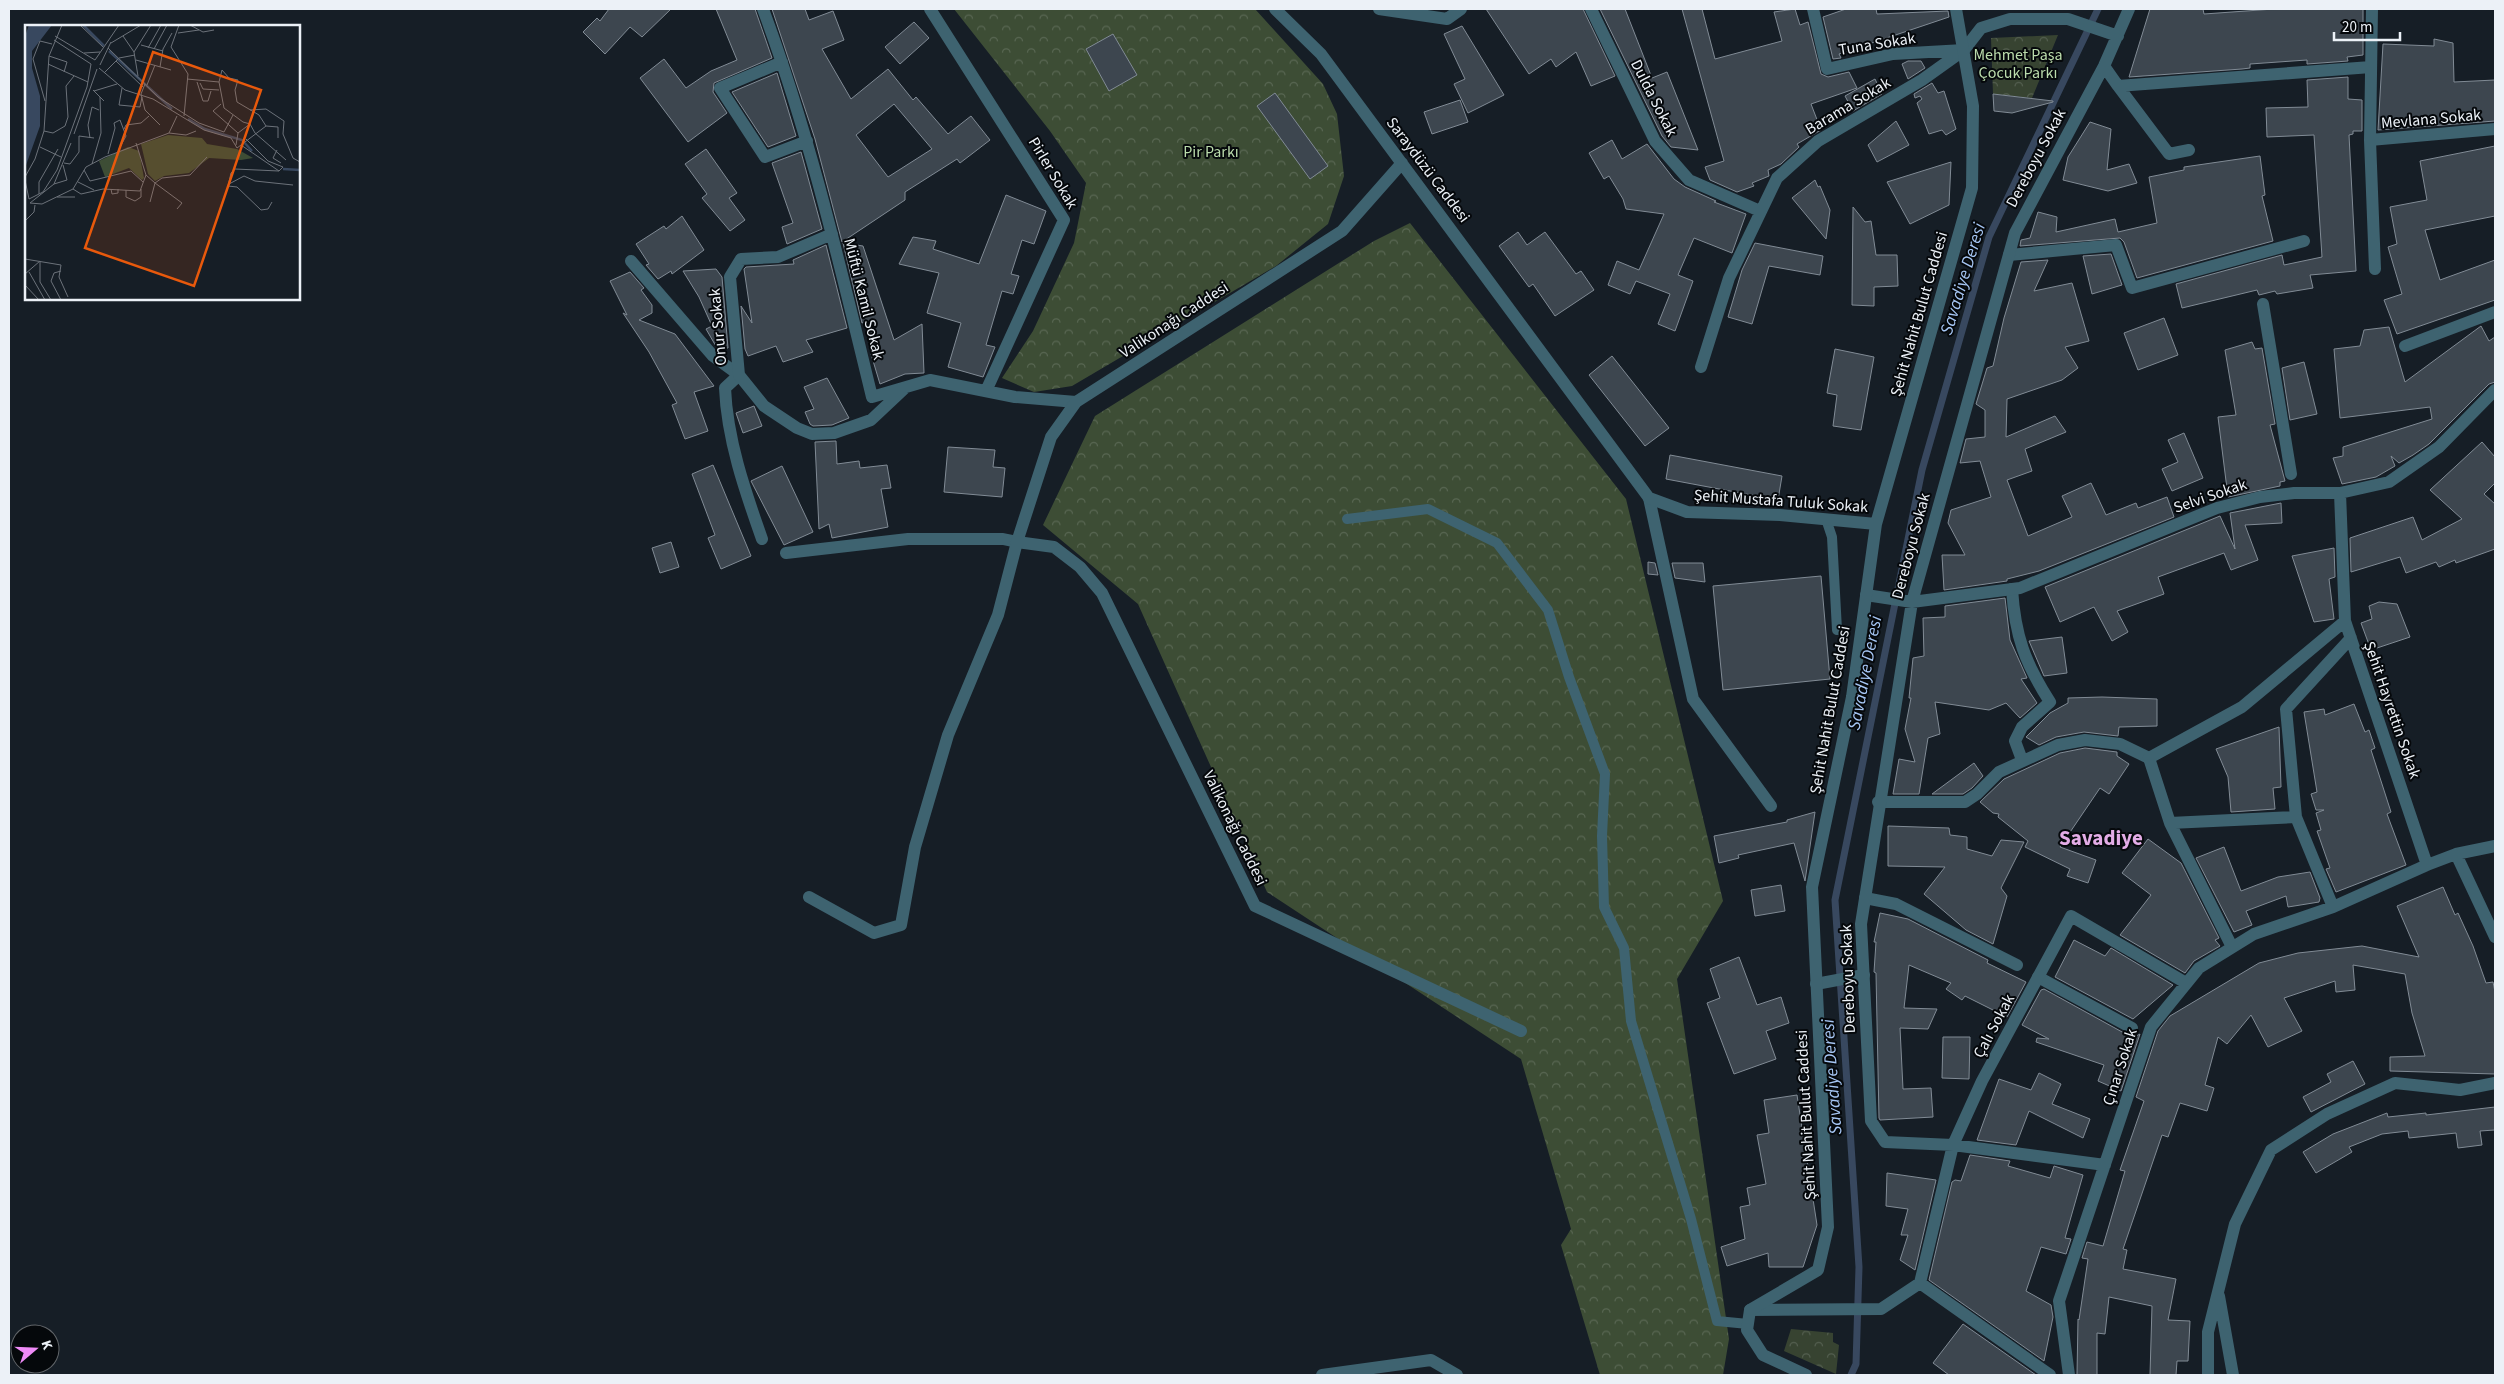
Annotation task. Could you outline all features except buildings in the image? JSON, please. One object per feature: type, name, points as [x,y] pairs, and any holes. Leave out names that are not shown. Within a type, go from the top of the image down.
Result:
[{"type":"street","name":"Müftü Kamil Sokak","points":[[763,9],[807,141],[872,397],[930,380],[1015,397],[1076,402]]},
{"type":"street","name":"Pirler Sokak","points":[[930,9],[1064,220],[986,391]]},
{"type":"street","name":"Saraydüzü Caddesi","points":[[1275,9],[1321,54],[1547,358],[1648,498]]},
{"type":"street","points":[[1379,9],[1448,19],[1461,9]]},
{"type":"street","name":"Dulda Sokak","points":[[1591,9],[1655,141],[1689,180],[1760,211]]},
{"type":"street","name":"Tuna Sokak","points":[[1812,9],[1827,69],[1893,54],[1964,50]]},
{"type":"street","name":"Şehit Nahit Bulut Caddesi","points":[[1750,1310],[1818,1270],[1828,1228],[1821,983],[1812,887],[1852,697],[1876,524],[1972,188],[1973,106],[1956,9]]},
{"type":"street","name":"Dereboyu Sokak","points":[[1953,1145],[1885,1142],[1871,1121],[1859,975],[1861,924],[1878,802],[1912,602],[2015,233],[2104,66],[2114,34],[2129,9]]},
{"type":"street","points":[[2372,9],[2370,140],[2375,269]]},
{"type":"street","name":"Barama Sokak","points":[[1701,367],[1729,278],[1777,178],[1818,141],[1922,80],[1964,50],[1981,28],[2010,20],[2070,14],[2114,34]]},
{"type":"street","points":[[782,62],[720,88],[765,157],[807,141]]},
{"type":"street","points":[[2104,66],[2169,154],[2189,150]]},
{"type":"street","points":[[2118,86],[2371,67]]},
{"type":"street","name":"Mevlana Sokak","points":[[2370,140],[2495,129]]},
{"type":"street","name":"Valikonağı Caddesi","points":[[809,897],[874,933],[901,925],[914,848],[946,744],[998,616],[1025,513],[1051,438],[1076,402],[1342,231],[1402,163]]},
{"type":"street","name":"Onur Sokak","points":[[832,234],[778,257],[741,259],[730,277],[738,375],[764,406],[797,428],[812,434],[834,433],[871,420],[906,387]]},
{"type":"street","points":[[2009,255],[2116,246],[2132,288],[2304,241]]},
{"type":"street","points":[[631,261],[713,356],[738,375],[725,388],[726,413],[750,504],[762,539]]},
{"type":"street","points":[[2263,304],[2291,474]]},
{"type":"street","points":[[2405,346],[2495,312]]},
{"type":"street","name":"Selvi Sokak","points":[[1866,595],[1912,602],[2020,588],[2217,508],[2260,497],[2294,493],[2340,492],[2389,482],[2439,447],[2495,390]]},
{"type":"street","name":"Şehit Hayrettin Sokak","points":[[2340,492],[2346,622],[2427,865]]},
{"type":"street","points":[[1648,498],[1692,699],[1771,806]]},
{"type":"street","name":"Şehit Mustafa Tuluk Sokak","points":[[1648,498],[1687,512],[1780,515],[1876,524]]},
{"type":"street","points":[[786,553],[908,538],[1018,542]]},
{"type":"street","name":"Valikonağı Caddesi","points":[[1018,542],[1054,547],[1080,567],[1102,593],[1255,906],[1521,1031]]},
{"type":"street","points":[[2012,589],[2018,638],[2031,672],[2050,702],[2022,727],[2015,741],[2022,760]]},
{"type":"street","points":[[2150,758],[2242,707],[2346,622]]},
{"type":"street","points":[[2334,907],[2296,816],[2286,709],[2351,638]]},
{"type":"street","points":[[1878,802],[1965,802],[1977,794],[2000,772],[2022,760],[2058,745],[2085,740],[2120,744],[2150,758],[2170,823],[2232,947]]},
{"type":"street","points":[[2170,823],[2296,816]]},
{"type":"street","points":[[2427,865],[2456,854],[2495,846]]},
{"type":"street","points":[[2456,854],[2495,937]]},
{"type":"street","name":"Çınar Sokak","points":[[2069,1375],[2059,1301],[2151,1027],[2199,968],[2254,934],[2334,907],[2427,865]]},
{"type":"street","points":[[1865,898],[1896,904],[2017,965]]},
{"type":"street","name":"Çalı Sokak","points":[[1920,1283],[1953,1145],[1982,1081],[2071,916],[2186,983]]},
{"type":"street","points":[[1821,983],[1859,975]]},
{"type":"street","points":[[2038,977],[2132,1028]]},
{"type":"street","points":[[2208,1375],[2208,1332],[2235,1224],[2271,1150],[2327,1114],[2395,1083],[2460,1090],[2495,1083]]},
{"type":"street","points":[[1953,1145],[2105,1165]]},
{"type":"street","points":[[1806,1375],[1790,1372],[1763,1355],[1747,1330],[1750,1310],[1881,1309],[1920,1283],[2050,1375]]},
{"type":"street","points":[[2218,1291],[2233,1375]]},
{"type":"street","points":[[1322,1375],[1431,1360],[1457,1375]]},
{"type":"lane","points":[[1348,519],[1428,510],[1497,543],[1548,610],[1604,774],[1602,836],[1604,907],[1624,948],[1631,1021],[1691,1219],[1717,1321],[1748,1324]]},
{"type":"lane","points":[[1826,519],[1832,536],[1837,630]]},
{"type":"green space","name":"Pir Parkı","points":[[954,9],[1255,9],[1323,84],[1337,114],[1344,176],[1328,224],[1276,266],[1072,386],[1034,392],[1002,378],[1033,331],[1074,243],[1086,183],[1050,131]]},
{"type":"green space","name":"Mehmet Paşa Çocuk Parkı","points":[[2058,35],[2032,98],[1993,94],[1991,38]]},
{"type":"green space","points":[[1410,223],[1626,499],[1723,901],[1677,979],[1729,1339],[1723,1375],[1600,1375],[1561,1245],[1571,1229],[1521,1059],[1267,892],[1138,604],[1043,525],[1095,416],[1374,241]]},
{"type":"green space","points":[[1791,1329],[1833,1333],[1833,1342],[1839,1345],[1836,1374],[1784,1351]]},
{"type":"waterway","name":"Savadiye Deresi","points":[[1851,1375],[1856,1364],[1859,1267],[1835,900],[1922,470],[1989,237],[2098,9]]},
{"type":"district","name":"Savadiye","points":[[2101,838]]}]
